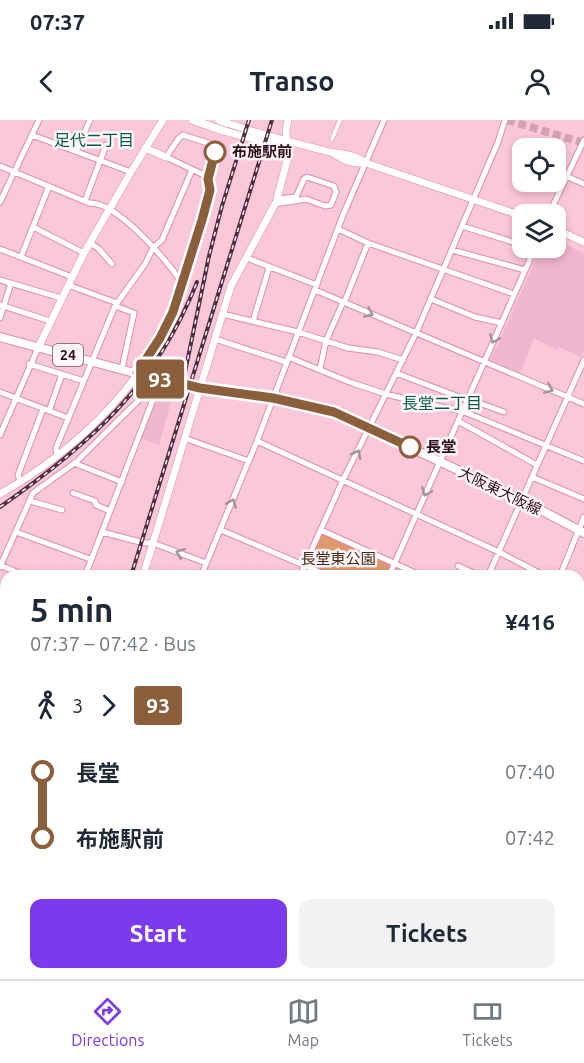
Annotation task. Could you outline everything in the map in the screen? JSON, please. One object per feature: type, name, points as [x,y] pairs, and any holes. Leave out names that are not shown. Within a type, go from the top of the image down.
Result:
[{"type":"main road","points":[[193,120],[225,123]]},
{"type":"main road","name":"大阪東大阪線","points":[[0,337],[137,373],[160,382],[273,398],[334,412],[522,500],[581,531]]},
{"type":"street","points":[[0,202],[39,120]]},
{"type":"street","points":[[76,151],[90,120]]},
{"type":"street","points":[[0,435],[29,364],[84,253],[130,172],[163,120]]},
{"type":"street","points":[[145,570],[231,286],[276,202],[288,157],[288,120]]},
{"type":"street","points":[[332,139],[340,120]]},
{"type":"street","points":[[203,570],[257,441],[338,229],[384,120]]},
{"type":"street","points":[[303,570],[343,480],[431,300],[507,120]]},
{"type":"street","points":[[225,123],[272,144],[287,141],[333,153],[357,156],[366,163],[512,213]]},
{"type":"street","points":[[32,135],[130,172]]},
{"type":"street","points":[[0,494],[57,456],[101,417],[137,373],[168,325],[183,284],[210,190],[208,179],[215,152],[212,144],[183,135],[166,157]]},
{"type":"street","points":[[554,204],[584,142]]},
{"type":"street","points":[[85,201],[106,145]]},
{"type":"street","points":[[145,148],[208,179]]},
{"type":"street","points":[[0,166],[85,201],[94,202],[109,210],[138,231],[183,284]]},
{"type":"street","points":[[57,456],[56,448],[116,305],[145,264],[153,248],[162,240],[192,170]]},
{"type":"street","points":[[567,176],[584,184]]},
{"type":"street","points":[[307,177],[334,186],[336,192],[331,205],[325,206],[306,199],[276,202],[296,197],[307,177]]},
{"type":"street","points":[[21,257],[49,186]]},
{"type":"street","points":[[462,226],[512,242]]},
{"type":"street","points":[[33,227],[84,253]]},
{"type":"street","points":[[338,229],[368,243],[514,294]]},
{"type":"street","points":[[566,234],[584,242]]},
{"type":"street","points":[[90,243],[99,249],[112,264]]},
{"type":"street","points":[[320,369],[326,341],[368,243]]},
{"type":"street","points":[[0,249],[72,277]]},
{"type":"street","points":[[452,250],[525,270]]},
{"type":"street","points":[[247,258],[316,288],[344,303],[584,404]]},
{"type":"street","points":[[391,570],[529,258]]},
{"type":"street","points":[[253,321],[269,268]]},
{"type":"street","points":[[0,280],[61,298]]},
{"type":"street","points":[[0,318],[11,283]]},
{"type":"street","points":[[68,285],[134,313],[123,364]]},
{"type":"street","points":[[431,300],[476,317],[502,323]]},
{"type":"street","points":[[2,306],[50,321]]},
{"type":"street","points":[[222,314],[298,332],[348,348],[378,352],[403,360]]},
{"type":"street","points":[[215,339],[320,369],[386,394],[462,411],[584,461]]},
{"type":"street","points":[[491,570],[584,360]]},
{"type":"street","points":[[29,364],[84,381]]},
{"type":"street","points":[[396,373],[504,412]]},
{"type":"street","points":[[20,482],[18,475],[62,375]]},
{"type":"street","points":[[0,566],[33,493],[97,443],[160,382]]},
{"type":"street","points":[[87,570],[160,382]]},
{"type":"street","points":[[0,392],[68,418]]},
{"type":"street","points":[[458,421],[537,465]]},
{"type":"street","points":[[184,438],[249,461]]},
{"type":"street","points":[[257,441],[534,570]]},
{"type":"street","points":[[74,463],[122,482]]},
{"type":"street","points":[[532,477],[584,499]]},
{"type":"street","points":[[73,493],[94,501],[96,506],[110,511]]},
{"type":"street","points":[[30,501],[62,510]]},
{"type":"street","points":[[563,570],[581,531],[584,517]]},
{"type":"street","points":[[220,530],[316,570]]},
{"type":"street","points":[[321,530],[409,570]]},
{"type":"street","points":[[16,532],[90,559]]},
{"type":"street","points":[[102,532],[144,543],[153,543],[206,563]]},
{"type":"street","points":[[458,566],[467,570]]},
{"type":"shaded area","points":[[566,245],[584,253],[584,349],[581,357],[559,347],[557,350],[534,338],[520,373],[491,360],[537,258],[566,258]]},
{"type":"shaded area","points":[[160,387],[174,391],[159,445],[141,438]]},
{"type":"green space","name":"長堂東公園","points":[[322,533],[391,565],[389,570],[319,570],[307,565]]},
{"type":"tunnel","points":[[507,120],[584,143]]},
{"type":"railway","points":[[184,377],[209,256],[249,120]]},
{"type":"railway","points":[[133,570],[272,120]]},
{"type":"railway","points":[[0,507],[63,460],[117,410],[162,352],[197,282]]},
{"type":"bus line","name":"93","points":[[215,152],[208,179],[210,190],[183,284],[168,325],[137,373],[200,388],[273,398],[316,407],[334,412],[410,447]]},
{"type":"place","name":"布施駅前","points":[[215,152]]},
{"type":"place","name":"長堂","points":[[410,447]]},
{"type":"district","name":"足代二丁目","points":[[94,140]]},
{"type":"district","name":"長堂二丁目","points":[[442,403]]}]
